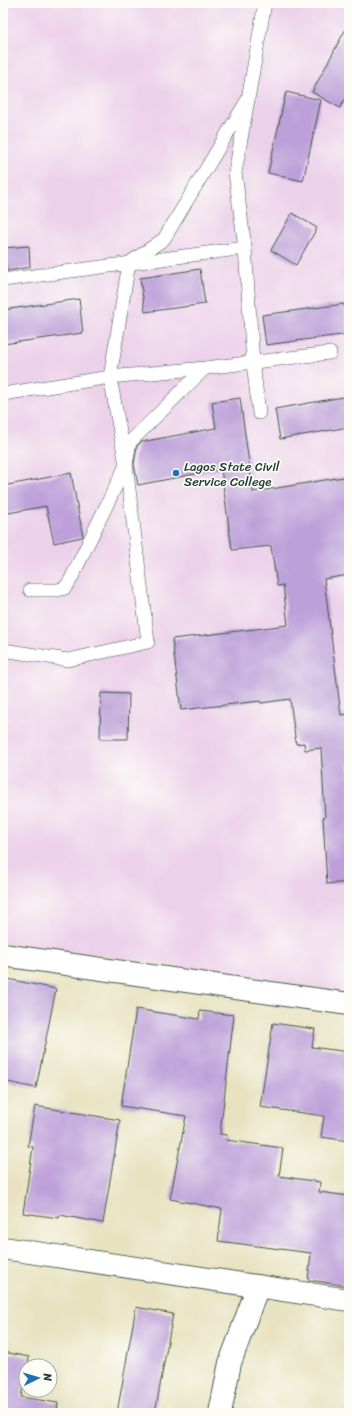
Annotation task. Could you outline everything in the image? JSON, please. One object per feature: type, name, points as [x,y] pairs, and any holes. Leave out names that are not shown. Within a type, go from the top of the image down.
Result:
[{"type":"street","points":[[3,955],[349,1004]]},
{"type":"street","points":[[3,1248],[349,1300]]},
{"type":"street","points":[[220,1413],[230,1364],[243,1324],[258,1286]]},
{"type":"lane","points":[[259,413],[253,363],[245,248],[235,174],[265,3]]},
{"type":"lane","points":[[3,650],[68,660],[148,642],[126,465],[110,377],[129,263],[164,239],[248,100]]},
{"type":"lane","points":[[3,280],[245,248]]},
{"type":"lane","points":[[3,394],[110,377],[253,363],[330,353]]},
{"type":"lane","points":[[30,590],[58,590],[65,588],[70,581],[126,465],[130,442],[204,368]]},
{"type":"shaded area","name":"Lagos State Civil Service College","points":[[3,3],[349,3],[349,992],[3,942]]},
{"type":"building","points":[[349,23],[349,92],[340,108],[312,92]]},
{"type":"building","points":[[286,92],[321,100],[303,181],[268,173]]},
{"type":"building","points":[[292,213],[317,228],[296,265],[271,250]]},
{"type":"building","points":[[29,246],[30,267],[7,271],[3,248]]},
{"type":"building","points":[[200,269],[205,304],[145,312],[140,278]]},
{"type":"building","points":[[79,299],[83,333],[3,344],[3,310]]},
{"type":"building","points":[[344,304],[348,334],[266,345],[262,315]]},
{"type":"building","points":[[349,396],[349,427],[280,439],[275,409]]},
{"type":"building","points":[[240,398],[253,492],[349,476],[349,575],[324,579],[341,715],[349,714],[349,882],[327,884],[321,748],[305,750],[304,743],[296,744],[290,699],[181,710],[172,639],[288,625],[283,585],[277,586],[271,546],[232,550],[221,469],[138,485],[134,464],[137,446],[141,442],[216,428],[212,402]]},
{"type":"building","points":[[71,473],[82,537],[54,543],[46,506],[3,514],[3,486]]},
{"type":"building","points":[[101,693],[129,694],[128,739],[100,739]]},
{"type":"building","points":[[3,978],[56,989],[36,1088],[3,1081]]},
{"type":"building","points":[[136,1009],[199,1019],[200,1011],[234,1015],[220,1134],[227,1135],[226,1140],[283,1148],[279,1176],[320,1182],[319,1192],[349,1196],[348,1286],[308,1280],[311,1253],[218,1241],[222,1209],[170,1199],[186,1116],[121,1106]]},
{"type":"building","points":[[273,1023],[315,1029],[312,1047],[349,1052],[349,1141],[321,1137],[324,1116],[260,1107]]},
{"type":"building","points":[[35,1106],[120,1120],[103,1223],[60,1215],[59,1218],[23,1213],[33,1147],[28,1146]]},
{"type":"building","points":[[136,1307],[173,1314],[155,1413],[117,1413]]},
{"type":"building","points":[[3,1352],[29,1357],[18,1358],[18,1398],[58,1403],[57,1413],[3,1413]]},
{"type":"place","name":"Lagos State Civil Service College","points":[[176,473]]}]
